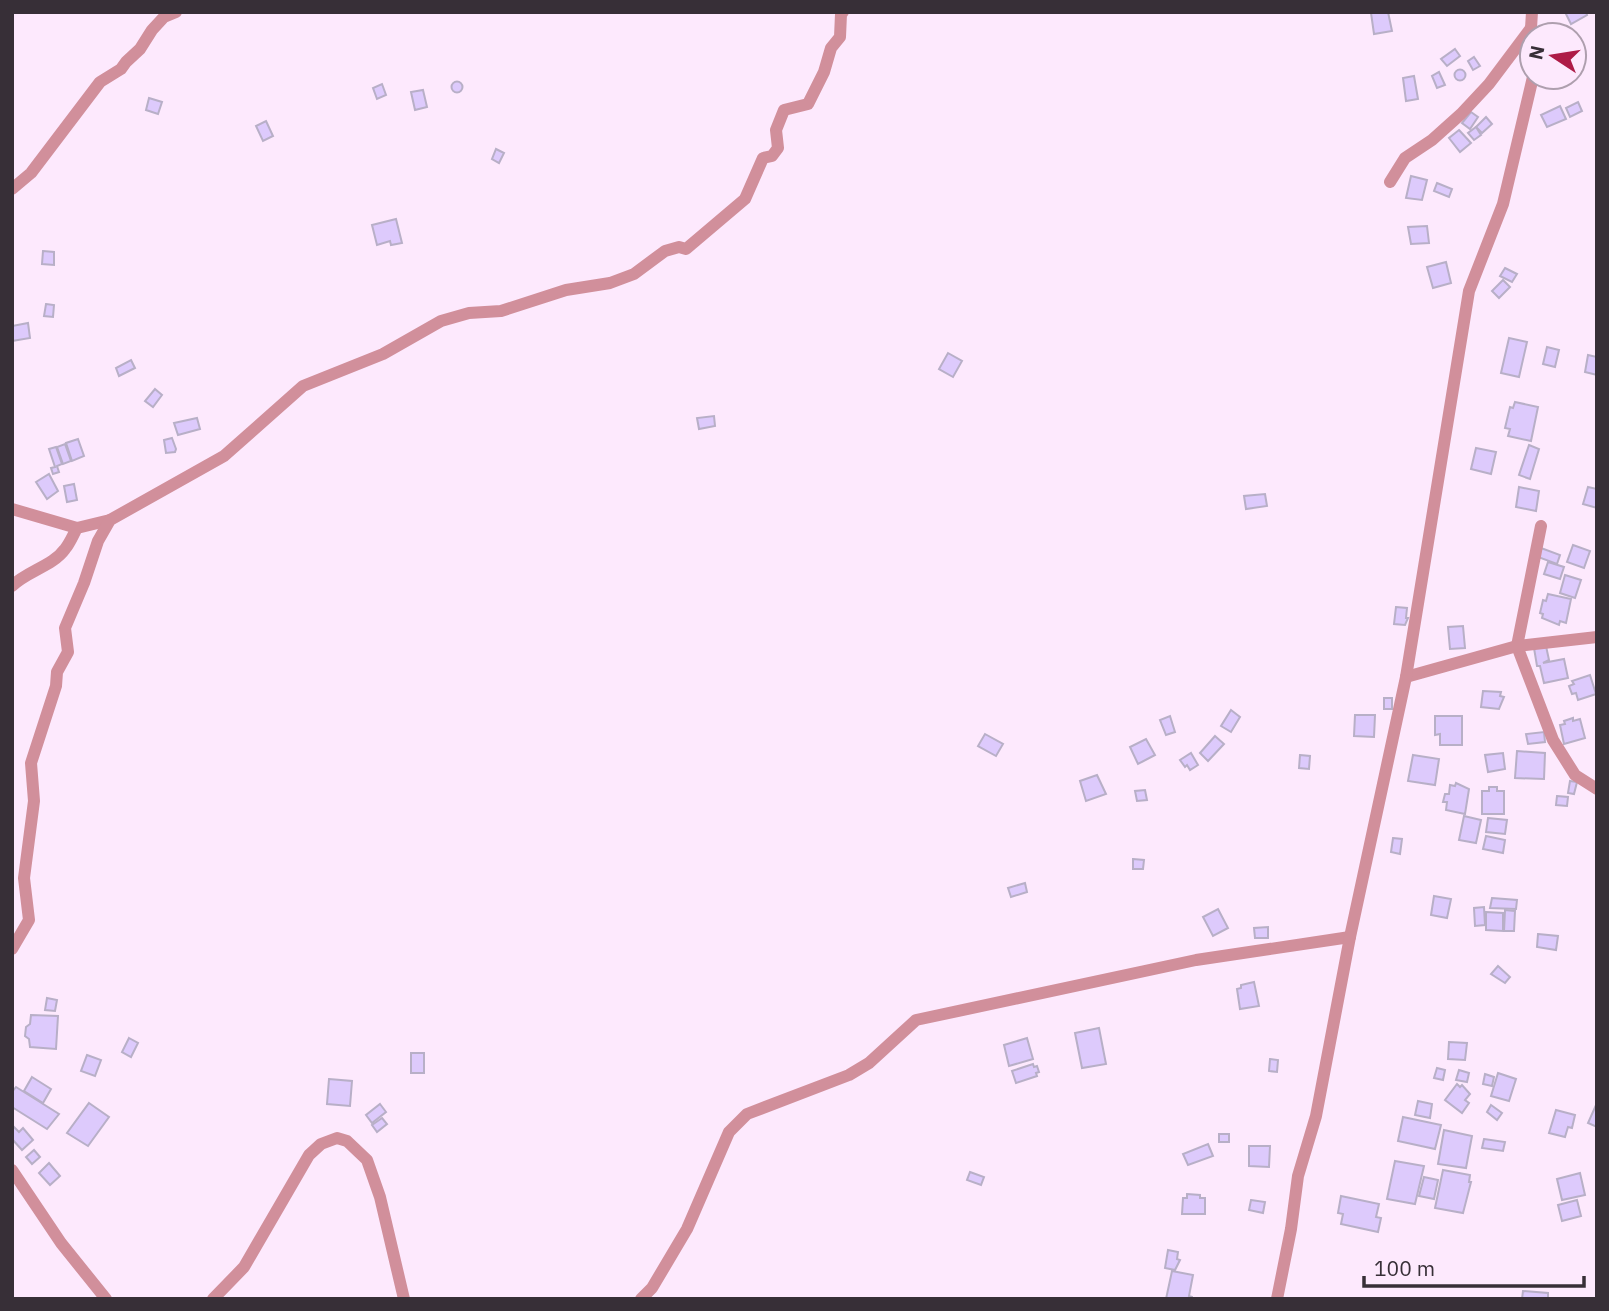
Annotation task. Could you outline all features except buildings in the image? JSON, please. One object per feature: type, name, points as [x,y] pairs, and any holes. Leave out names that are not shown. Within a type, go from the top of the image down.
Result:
[{"type":"street","points":[[12,189],[32,173],[100,82],[121,69],[164,17],[176,12]]},
{"type":"street","points":[[12,509],[77,528],[110,520],[224,456],[303,386],[383,354],[416,338],[441,321],[470,313],[501,311],[566,290],[610,283],[634,274],[665,251],[692,246],[718,220],[745,199],[763,159],[772,156],[778,148],[776,131],[785,110],[808,104],[824,72],[831,48],[840,37],[843,12]]},
{"type":"street","points":[[1390,182],[1405,158],[1432,141],[1489,84],[1518,49]]},
{"type":"street","points":[[1278,1299],[1298,1176],[1316,1116],[1350,937],[1406,677],[1469,291],[1503,204],[1530,91]]},
{"type":"street","points":[[12,949],[29,920],[23,878],[34,802],[32,763],[56,686],[57,672],[68,652],[65,628],[97,541],[110,520]]},
{"type":"street","points":[[1541,526],[1517,646],[1553,740],[1575,775],[1597,789]]},
{"type":"street","points":[[12,586],[20,578],[34,572],[64,551],[77,528]]},
{"type":"street","points":[[1406,677],[1517,646],[1597,637]]},
{"type":"street","points":[[641,1299],[652,1288],[687,1228],[729,1132],[747,1114],[849,1075],[869,1063],[916,1020],[1196,960],[1350,937]]},
{"type":"street","points":[[213,1299],[244,1267],[309,1155],[321,1144],[337,1138],[347,1141],[367,1160],[380,1197],[404,1299]]},
{"type":"street","points":[[12,1170],[61,1243],[106,1299]]}]
